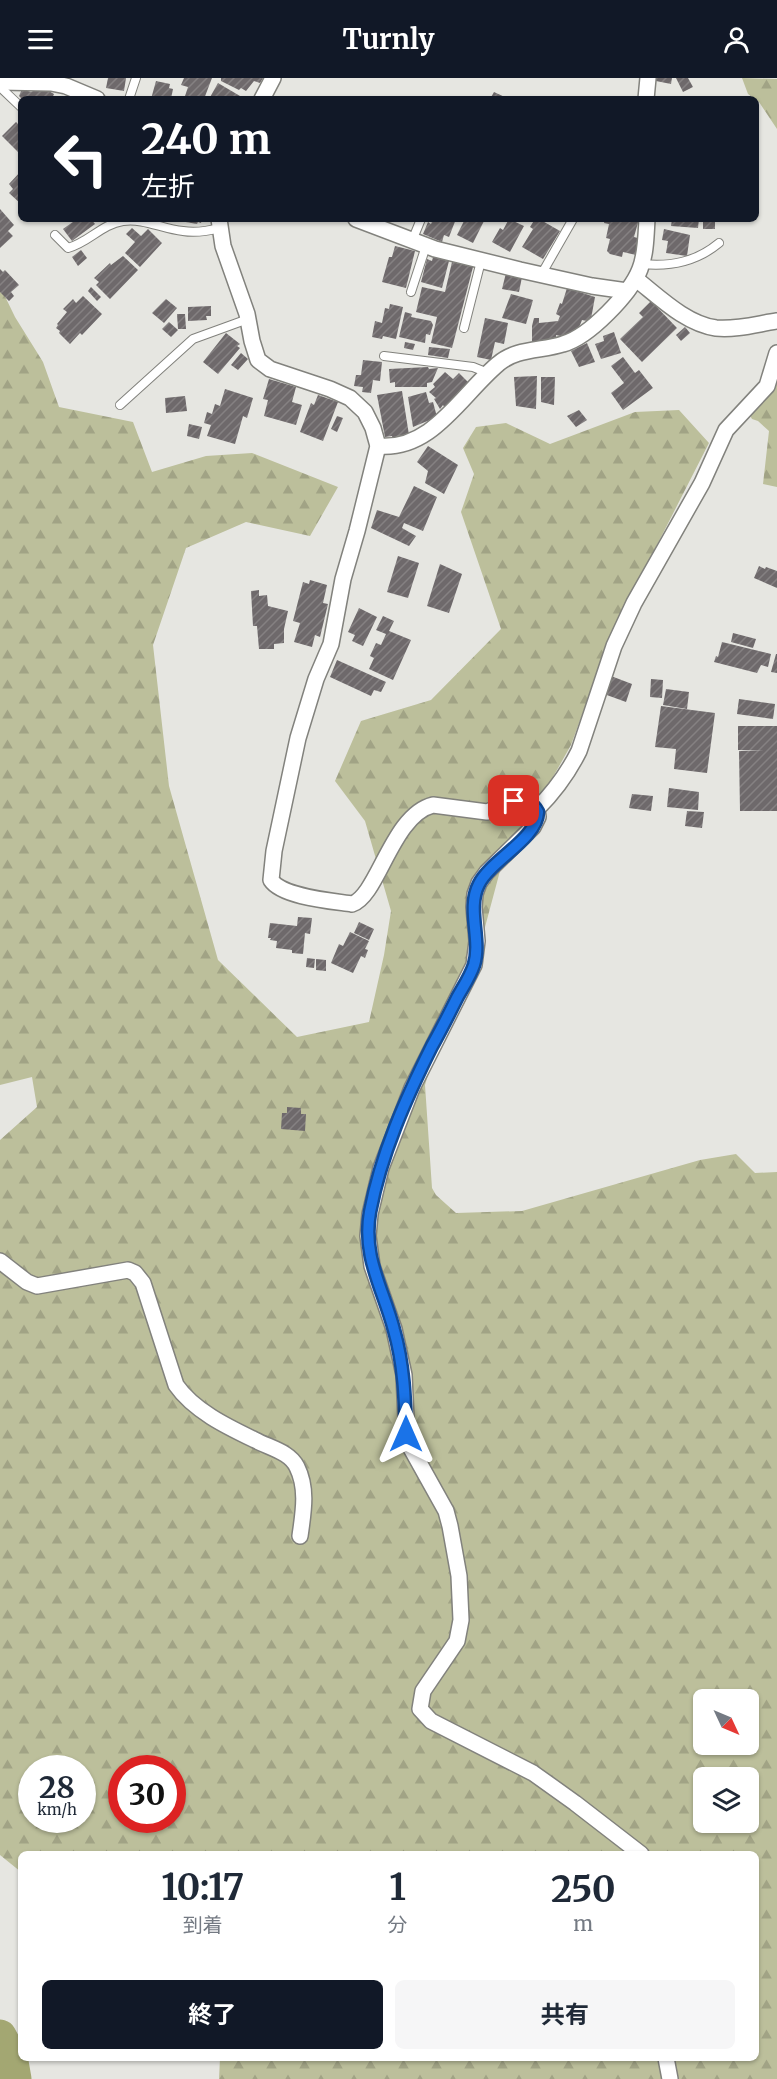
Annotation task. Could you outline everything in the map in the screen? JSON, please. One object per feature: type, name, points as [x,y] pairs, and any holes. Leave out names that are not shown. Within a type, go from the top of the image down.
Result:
[{"type":"street","points":[[264,96],[273,78]]},
{"type":"street","points":[[646,96],[648,78]]},
{"type":"street","points":[[0,85],[51,82],[90,96]]},
{"type":"street","points":[[364,222],[419,243],[481,261],[592,286],[631,285],[706,326],[729,328],[777,321]]},
{"type":"street","points":[[378,446],[404,445],[425,434],[441,422],[498,364],[528,351],[563,345],[575,340],[596,324],[631,285],[642,264],[647,222]]},
{"type":"street","points":[[220,224],[223,246],[248,319],[258,360],[270,369],[350,398],[365,412],[378,446],[343,579],[331,644],[316,679],[298,738],[274,851],[271,880],[277,887],[290,892],[356,903],[367,890],[403,829],[414,815],[426,807],[433,805],[487,812],[514,801],[523,801],[529,802],[537,809],[538,816],[533,827],[479,883],[474,907],[477,941],[474,965],[417,1078],[390,1141],[370,1214],[369,1252],[394,1329],[402,1364],[406,1395],[407,1441],[446,1511],[459,1576],[460,1631],[454,1647],[423,1691],[420,1709],[431,1721],[533,1773],[636,1851]]},
{"type":"street","points":[[537,809],[563,779],[579,751],[614,646],[634,603],[702,483],[726,430],[767,386],[777,353]]},
{"type":"street","points":[[0,1261],[27,1282],[37,1286],[128,1270],[135,1273],[143,1283],[176,1385],[183,1395],[233,1429],[287,1455],[297,1466],[303,1485],[304,1507],[300,1536]]},
{"type":"street","points":[[666,2061],[669,2079]]},
{"type":"lane","points":[[130,96],[136,78]]},
{"type":"lane","points":[[0,85],[18,104]]},
{"type":"lane","points":[[55,235],[68,248],[120,222]]},
{"type":"lane","points":[[133,222],[183,232],[210,231],[220,224]]},
{"type":"lane","points":[[411,292],[422,222]]},
{"type":"lane","points":[[541,275],[571,222]]},
{"type":"lane","points":[[642,264],[685,262],[699,257],[718,243]]},
{"type":"lane","points":[[464,328],[481,261]]},
{"type":"lane","points":[[120,405],[193,339],[248,319]]},
{"type":"lane","points":[[384,356],[473,367],[488,374]]},
{"type":"green space","points":[[742,78],[777,79],[777,129],[759,102],[759,96],[748,94]]},
{"type":"green space","points":[[0,286],[15,317],[43,362],[59,407],[133,422],[152,472],[206,456],[252,453],[338,487],[310,536],[246,522],[186,548],[153,645],[169,786],[218,960],[297,1037],[369,1022],[384,955],[391,911],[365,821],[335,781],[361,721],[431,700],[501,629],[461,512],[474,474],[463,448],[476,427],[506,423],[550,444],[635,412],[679,410],[709,443],[611,635],[571,745],[500,871],[465,1002],[434,1055],[425,1085],[432,1188],[436,1195],[456,1213],[522,1211],[700,1160],[736,1154],[755,1173],[777,1172],[777,2079],[219,2079],[220,2061],[759,2061],[759,1851],[18,1851],[18,1870],[0,1855],[0,1140],[37,1107],[32,1077],[0,1085]]},
{"type":"green space","points":[[777,383],[777,487],[763,484],[769,431],[758,421],[752,419],[748,412],[768,396]]},
{"type":"building","points":[[108,78],[126,78],[124,91],[106,88]]},
{"type":"building","points":[[184,78],[212,78],[205,96],[185,96],[188,87],[181,85]]},
{"type":"building","points":[[221,78],[263,78],[260,83],[254,81],[246,91],[221,81]]},
{"type":"building","points":[[656,78],[672,78],[671,84],[656,81]]},
{"type":"building","points":[[676,78],[688,78],[693,87],[683,92]]},
{"type":"building","points":[[156,81],[170,84],[169,88],[173,89],[172,96],[152,96]]},
{"type":"building","points":[[218,83],[240,96],[211,96]]},
{"type":"building","points":[[22,89],[31,92],[45,89],[54,94],[53,96],[19,96]]},
{"type":"building","points":[[16,122],[18,124],[18,152],[2,136]]},
{"type":"building","points":[[18,174],[18,201],[9,193],[13,189],[9,184]]},
{"type":"building","points":[[0,209],[14,225],[8,231],[13,236],[0,248]]},
{"type":"building","points":[[73,222],[93,222],[95,224],[72,241],[63,229]]},
{"type":"building","points":[[428,222],[431,224],[432,222],[455,222],[449,237],[444,235],[442,242],[423,234]]},
{"type":"building","points":[[464,222],[484,222],[473,243],[457,235]]},
{"type":"building","points":[[507,222],[515,222],[524,226],[510,252],[492,242],[500,228],[503,230]]},
{"type":"building","points":[[533,222],[544,222],[560,231],[543,259],[522,247],[533,229],[530,227]]},
{"type":"building","points":[[638,222],[634,237],[641,239],[636,255],[623,252],[622,257],[607,251],[610,239],[606,238],[609,224],[604,223]]},
{"type":"building","points":[[672,222],[699,222],[698,228],[671,226]]},
{"type":"building","points":[[703,222],[715,222],[715,229],[703,229]]},
{"type":"building","points":[[132,228],[141,236],[148,229],[162,243],[140,267],[125,253],[135,242],[126,234]]},
{"type":"building","points":[[664,229],[690,235],[687,256],[666,253],[668,241],[662,240]]},
{"type":"building","points":[[395,246],[415,251],[406,288],[382,282],[389,257],[392,257]]},
{"type":"building","points":[[81,250],[87,258],[78,266],[72,257]]},
{"type":"building","points":[[123,256],[138,270],[110,299],[96,285],[99,282],[94,278],[110,263],[111,265]]},
{"type":"building","points":[[433,257],[449,261],[442,288],[421,282],[427,259],[432,261]]},
{"type":"building","points":[[452,262],[473,267],[452,348],[431,343],[437,317],[416,312],[422,287],[445,292]]},
{"type":"building","points":[[0,269],[3,272],[5,270],[19,285],[11,292],[14,296],[9,301],[0,292]]},
{"type":"building","points":[[506,273],[522,277],[519,292],[502,289]]},
{"type":"building","points":[[91,287],[101,297],[97,301],[88,291]]},
{"type":"building","points":[[567,288],[595,297],[591,319],[582,320],[578,330],[565,337],[556,335],[556,339],[532,342],[534,318],[539,318],[539,323],[558,321],[560,316],[556,314]]},
{"type":"building","points":[[511,294],[533,300],[526,324],[502,318]]},
{"type":"building","points":[[83,296],[102,314],[70,344],[59,333],[60,331],[56,328],[57,324],[67,312],[63,309],[73,299],[76,303]]},
{"type":"building","points":[[166,299],[177,308],[164,323],[152,313]]},
{"type":"building","points":[[651,301],[677,328],[642,362],[620,339],[643,317],[639,313]]},
{"type":"building","points":[[390,304],[403,307],[396,339],[383,336],[382,339],[372,337],[375,321],[382,323],[385,308],[389,309]]},
{"type":"building","points":[[211,306],[211,316],[206,316],[207,320],[188,321],[188,307]]},
{"type":"building","points":[[405,312],[412,314],[411,317],[431,321],[433,325],[430,335],[426,334],[425,343],[399,337]]},
{"type":"building","points":[[177,314],[185,314],[186,329],[178,329]]},
{"type":"building","points":[[485,318],[508,323],[504,344],[495,342],[491,360],[477,357]]},
{"type":"building","points":[[169,322],[178,330],[171,337],[162,329]]},
{"type":"building","points":[[685,327],[690,333],[681,341],[676,335]]},
{"type":"building","points":[[614,332],[621,353],[601,359],[595,344],[604,341],[603,336]]},
{"type":"building","points":[[226,333],[240,344],[237,346],[240,348],[218,374],[203,362]]},
{"type":"building","points":[[405,342],[415,344],[413,350],[404,348]]},
{"type":"building","points":[[587,343],[595,362],[579,367],[571,351]]},
{"type":"building","points":[[429,347],[450,349],[448,358],[428,355]]},
{"type":"building","points":[[241,353],[248,359],[238,370],[231,365]]},
{"type":"building","points":[[623,357],[635,373],[639,370],[653,388],[623,410],[611,393],[624,383],[611,366]]},
{"type":"building","points":[[363,360],[382,362],[380,381],[373,380],[371,393],[362,392],[363,387],[354,386],[356,375],[361,375]]},
{"type":"building","points":[[428,367],[429,369],[438,368],[432,382],[427,383],[427,387],[395,387],[395,382],[390,383],[389,369]]},
{"type":"building","points":[[445,372],[453,379],[459,373],[469,383],[445,408],[443,405],[440,409],[434,399],[436,398],[429,392],[435,387],[433,384]]},
{"type":"building","points":[[537,376],[536,409],[516,406],[514,377]]},
{"type":"building","points":[[541,377],[555,377],[554,405],[541,402]]},
{"type":"building","points":[[269,379],[296,387],[292,402],[302,405],[296,425],[264,416],[268,400],[263,399]]},
{"type":"building","points":[[225,389],[253,398],[247,418],[243,416],[235,444],[207,436],[211,425],[204,423],[207,412],[212,414],[215,404],[220,406]]},
{"type":"building","points":[[402,391],[409,435],[396,436],[396,440],[393,440],[392,436],[385,437],[377,395]]},
{"type":"building","points":[[426,392],[429,403],[433,402],[437,417],[413,427],[408,397]]},
{"type":"building","points":[[318,395],[338,402],[323,441],[300,432],[311,403],[314,405]]},
{"type":"building","points":[[185,396],[187,411],[166,413],[165,398]]},
{"type":"building","points":[[579,410],[587,420],[576,427],[567,416]]},
{"type":"building","points":[[337,416],[343,418],[337,432],[331,429]]},
{"type":"building","points":[[189,424],[202,427],[199,439],[187,436]]},
{"type":"building","points":[[428,446],[458,465],[444,494],[425,483],[428,471],[417,462]]},
{"type":"building","points":[[414,486],[437,497],[423,531],[404,523],[402,528],[416,536],[409,546],[371,528],[377,510],[399,517]]},
{"type":"building","points":[[398,556],[419,563],[408,598],[387,592]]},
{"type":"building","points":[[440,564],[462,574],[449,613],[427,606]]},
{"type":"building","points":[[759,566],[777,571],[777,588],[754,578]]},
{"type":"building","points":[[310,580],[327,585],[323,603],[328,604],[320,637],[315,635],[312,647],[294,642],[300,623],[293,621],[303,582],[309,584]]},
{"type":"building","points":[[259,590],[259,596],[267,595],[268,606],[288,611],[284,643],[274,644],[274,649],[259,649],[257,626],[253,626],[251,591]]},
{"type":"building","points":[[359,608],[377,617],[363,646],[352,641],[355,635],[348,632]]},
{"type":"building","points":[[383,616],[394,621],[389,631],[411,640],[393,680],[369,669],[374,658],[370,656],[376,643],[381,645],[386,634],[376,630]]},
{"type":"building","points":[[733,633],[756,639],[753,648],[731,642]]},
{"type":"building","points":[[722,642],[771,654],[768,667],[761,665],[757,673],[714,662],[716,656],[718,657]]},
{"type":"building","points":[[777,654],[777,673],[771,672]]},
{"type":"building","points":[[337,660],[386,682],[381,692],[374,690],[371,696],[330,677]]},
{"type":"building","points":[[611,676],[632,684],[626,702],[604,694]]},
{"type":"building","points":[[651,679],[663,680],[662,698],[650,697]]},
{"type":"building","points":[[666,689],[689,692],[687,709],[663,705]]},
{"type":"building","points":[[739,699],[775,704],[773,719],[737,714]]},
{"type":"building","points":[[661,706],[715,713],[707,773],[674,769],[676,749],[655,747]]},
{"type":"building","points":[[738,726],[777,726],[777,811],[740,811],[739,751],[765,750],[738,750]]},
{"type":"building","points":[[669,788],[699,792],[698,810],[667,807]]},
{"type":"building","points":[[632,794],[653,796],[651,811],[629,808]]},
{"type":"building","points":[[687,811],[704,812],[702,828],[685,826]]},
{"type":"building","points":[[298,917],[312,918],[310,934],[305,933],[303,954],[276,948],[277,941],[268,938],[270,923],[297,926]]},
{"type":"building","points":[[359,922],[374,929],[369,940],[354,933]]},
{"type":"building","points":[[350,932],[369,941],[365,949],[368,950],[365,958],[361,956],[353,973],[331,963],[339,944],[343,946]]},
{"type":"building","points":[[307,958],[315,959],[314,968],[306,967]]},
{"type":"building","points":[[316,959],[326,960],[326,971],[316,970]]},
{"type":"building","points":[[287,1107],[301,1108],[301,1114],[306,1114],[305,1131],[281,1129],[282,1113],[287,1113]]},
{"type":"waterway","points":[[0,2036],[11,2056],[15,2079]]},
{"type":"route","points":[[406,1434],[404,1375],[394,1329],[369,1252],[370,1214],[390,1141],[412,1088],[474,965],[477,941],[474,907],[479,883],[537,821],[538,812],[533,805],[529,802],[514,801]]}]
